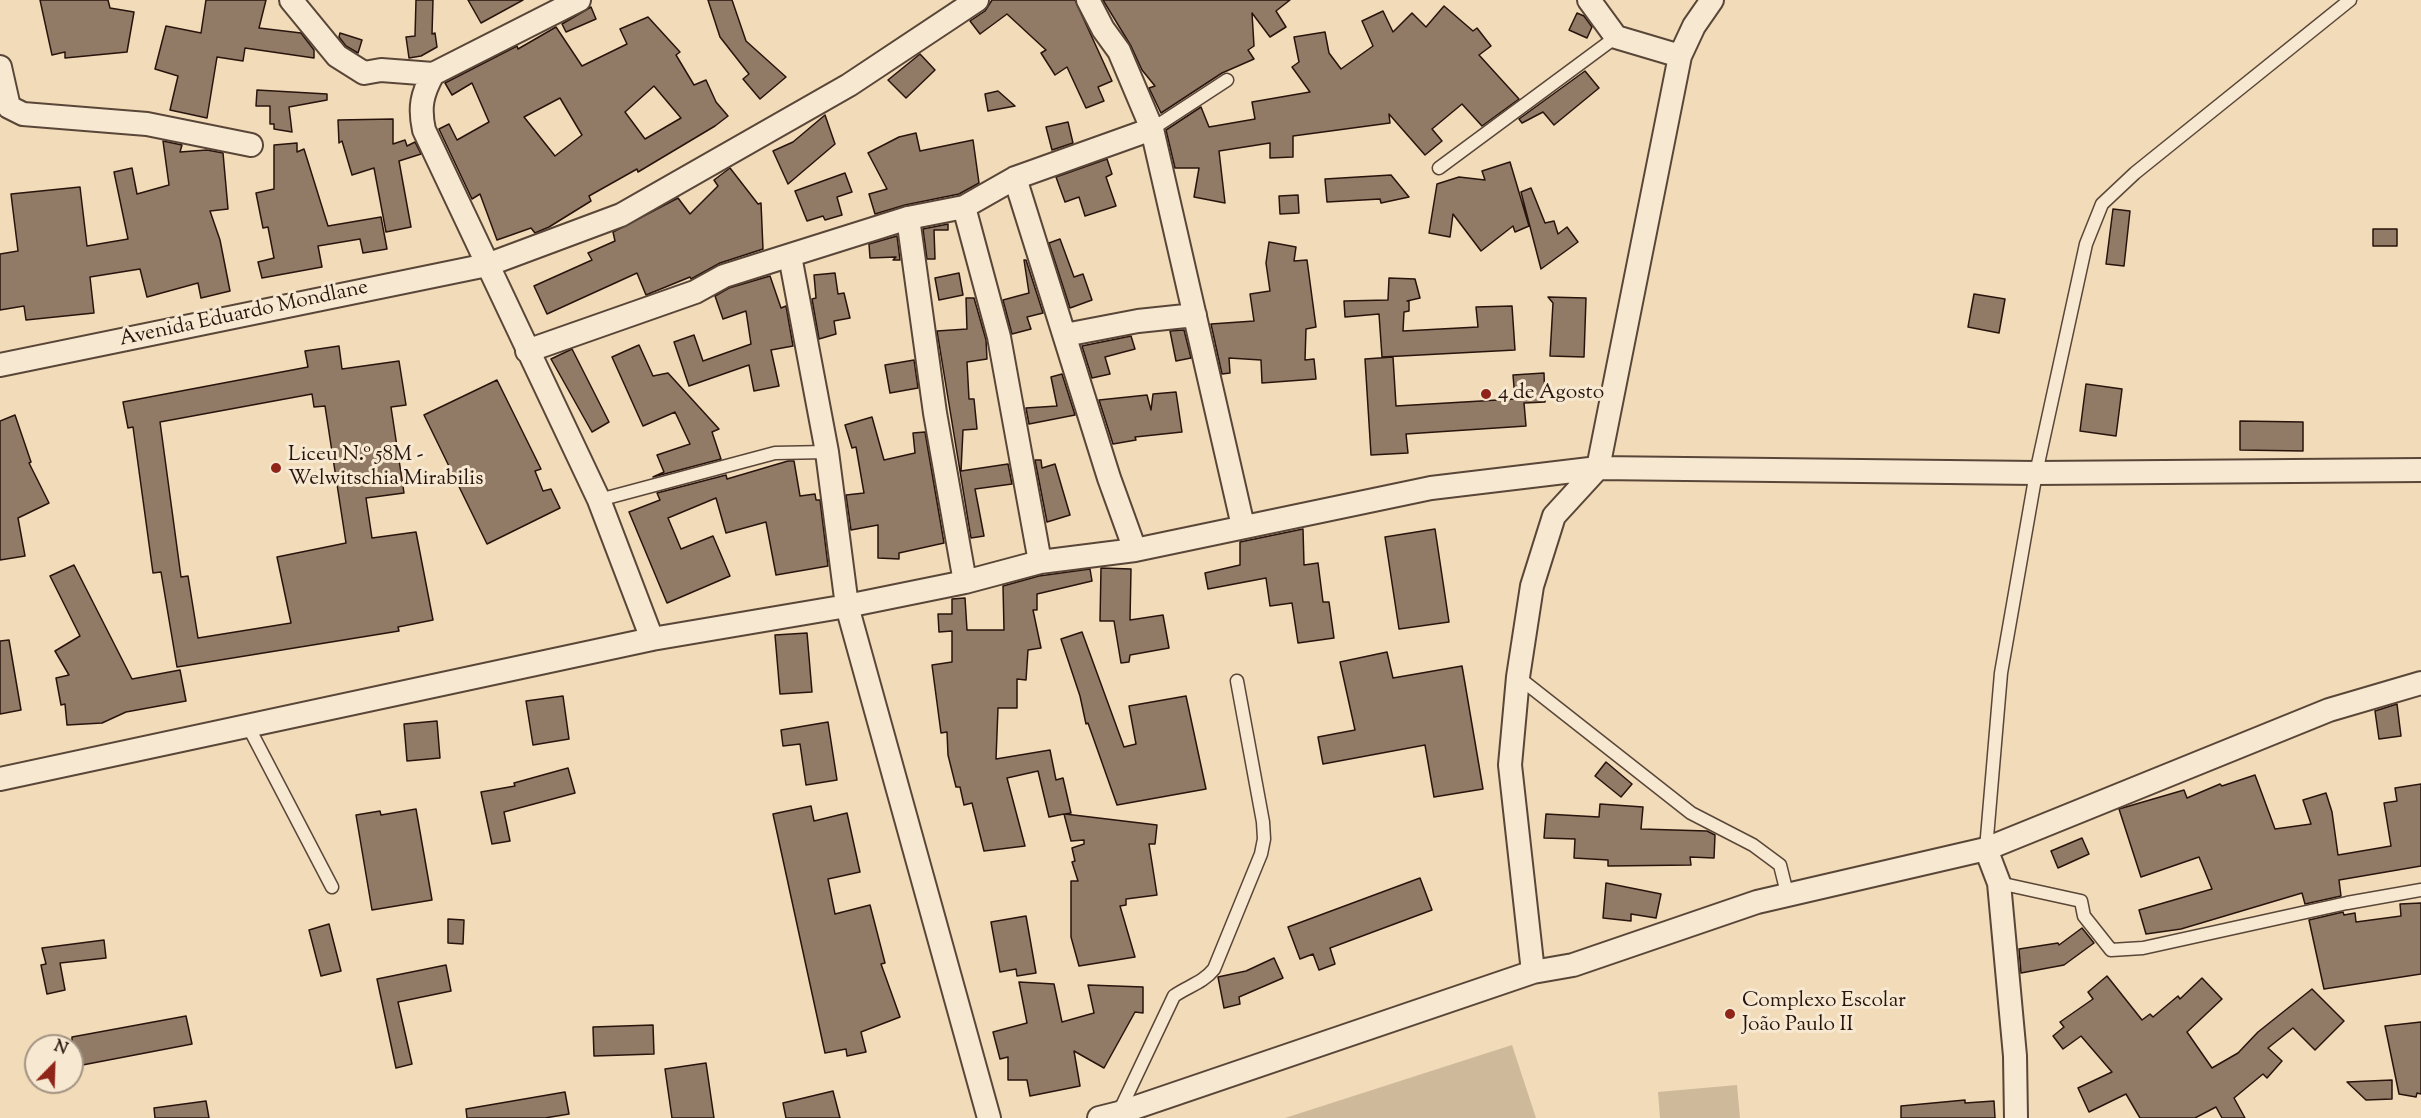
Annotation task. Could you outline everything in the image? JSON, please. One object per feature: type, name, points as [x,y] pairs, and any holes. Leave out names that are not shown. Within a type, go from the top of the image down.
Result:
[{"type":"street","points":[[291,0],[337,56],[364,73],[381,70],[433,74],[579,0]]},
{"type":"street","name":"Avenida Eduardo Mondlane","points":[[0,365],[488,265],[621,215],[849,85],[977,0]]},
{"type":"street","points":[[1088,0],[1103,29],[1119,51],[1152,129],[1243,526]]},
{"type":"street","points":[[1589,0],[1616,37],[1680,56]]},
{"type":"street","points":[[1533,972],[1510,765],[1518,677],[1532,586],[1554,516],[1598,468],[1680,56],[1694,26],[1712,0]]},
{"type":"street","points":[[0,67],[9,107],[23,114],[147,124],[251,145]]},
{"type":"street","points":[[433,74],[423,93],[420,111],[424,130],[599,500],[652,639]]},
{"type":"street","points":[[527,351],[695,292],[724,276],[908,218],[964,207],[1015,178],[1152,129]]},
{"type":"street","points":[[1015,178],[1110,478],[1136,550]]},
{"type":"street","points":[[964,207],[999,337],[1040,562]]},
{"type":"street","points":[[908,218],[935,412],[965,582]]},
{"type":"street","points":[[790,256],[827,452],[847,606],[989,1118]]},
{"type":"street","points":[[1065,335],[1138,321],[1195,315]]},
{"type":"street","points":[[0,780],[249,728],[652,639],[847,606],[965,582],[1040,562],[1136,550],[1431,488],[1598,468],[2036,473],[2421,470]]},
{"type":"street","points":[[1110,1116],[1533,972],[1573,965],[1757,902],[1788,897],[1986,849],[2328,710],[2421,683]]},
{"type":"street","points":[[1986,849],[1999,883],[2015,1056],[2016,1118]]},
{"type":"lane","points":[[1986,849],[2001,673],[2036,473],[2086,244],[2102,204],[2135,173],[2350,0]]},
{"type":"lane","points":[[1439,168],[1616,37]]},
{"type":"lane","points":[[1152,129],[1227,80]]},
{"type":"lane","points":[[599,500],[775,453],[827,452]]},
{"type":"lane","points":[[1518,677],[1691,813],[1753,844],[1780,865],[1788,897]]},
{"type":"lane","points":[[1110,1116],[1174,996],[1206,979],[1214,969],[1261,854],[1264,839],[1263,822],[1237,681]]},
{"type":"lane","points":[[249,728],[332,887]]},
{"type":"lane","points":[[1999,883],[2081,901],[2084,916],[2110,950],[2143,948],[2347,903],[2421,890]]},
{"type":"shaded area","points":[[1512,1045],[1536,1118],[1285,1118]]},
{"type":"shaded area","points":[[1737,1085],[1740,1118],[1660,1118],[1658,1092]]},
{"type":"building","points":[[40,0],[108,0],[110,8],[134,12],[127,52],[65,58],[65,52],[52,55]]},
{"type":"building","points":[[206,0],[266,0],[259,28],[301,33],[314,50],[314,58],[245,48],[243,61],[217,57],[207,118],[170,110],[178,76],[155,69],[166,26],[201,33]]},
{"type":"building","points":[[416,0],[433,0],[432,34],[435,33],[437,47],[421,56],[409,58],[406,37],[415,36]]},
{"type":"building","points":[[468,0],[523,0],[481,23]]},
{"type":"building","points":[[708,0],[732,0],[746,41],[786,77],[760,99],[743,79],[749,74],[720,37]]},
{"type":"building","points":[[992,0],[1075,0],[1112,81],[1098,87],[1104,101],[1086,108],[1067,67],[1055,75],[1041,53],[1046,50],[1007,14],[980,34],[970,21],[985,11]]},
{"type":"building","points":[[1103,0],[1290,0],[1276,11],[1286,27],[1270,37],[1252,13],[1254,46],[1248,50],[1254,59],[1222,73],[1161,113],[1149,88],[1155,86],[1142,70],[1131,46]]},
{"type":"building","points":[[1444,6],[1473,31],[1477,28],[1491,46],[1479,55],[1519,99],[1482,126],[1462,104],[1432,129],[1442,141],[1425,155],[1389,114],[1390,123],[1293,136],[1293,157],[1270,158],[1270,143],[1219,151],[1225,203],[1194,197],[1199,168],[1175,168],[1166,130],[1201,107],[1209,127],[1255,119],[1252,102],[1310,92],[1292,67],[1299,62],[1294,37],[1325,32],[1329,53],[1341,69],[1373,46],[1362,21],[1383,11],[1393,32],[1412,13],[1426,27]]},
{"type":"building","points":[[591,7],[596,19],[566,32],[562,24]]},
{"type":"building","points":[[1577,13],[1584,16],[1592,27],[1587,38],[1569,30]]},
{"type":"building","points":[[648,17],[680,52],[676,55],[694,85],[706,80],[716,102],[728,116],[638,172],[637,169],[589,196],[591,201],[549,227],[535,233],[531,228],[497,240],[480,194],[472,199],[439,129],[449,124],[457,140],[489,122],[472,83],[452,95],[445,83],[517,46],[518,49],[556,27],[582,66],[627,44],[620,29]],"holes":[[[654,86],[681,118],[645,139],[625,112]],[[560,98],[582,135],[555,156],[524,117]]]},
{"type":"building","points":[[340,33],[362,40],[358,53],[346,46],[339,37]]},
{"type":"building","points":[[920,54],[935,70],[906,98],[888,80]]},
{"type":"building","points":[[1585,71],[1599,88],[1554,125],[1543,112],[1522,123],[1519,119]]},
{"type":"building","points":[[257,90],[327,94],[327,100],[289,107],[292,132],[274,129],[274,124],[270,124],[270,106],[256,106]]},
{"type":"building","points":[[998,91],[1015,106],[988,111],[985,94]]},
{"type":"building","points":[[825,115],[835,144],[788,184],[773,151],[793,142]]},
{"type":"building","points":[[393,119],[393,144],[405,140],[407,146],[415,142],[421,154],[399,161],[411,227],[386,232],[374,168],[352,175],[342,141],[339,143],[338,120]]},
{"type":"building","points":[[1068,122],[1073,143],[1052,150],[1046,127]]},
{"type":"building","points":[[916,133],[920,151],[973,140],[979,183],[959,194],[905,205],[875,214],[869,194],[887,189],[868,153],[899,137]]},
{"type":"building","points":[[163,141],[182,145],[180,152],[207,150],[223,153],[228,209],[210,211],[220,240],[230,291],[201,298],[198,283],[147,297],[140,269],[90,277],[94,313],[26,320],[24,306],[0,310],[0,254],[18,251],[11,194],[80,187],[87,246],[128,239],[114,172],[132,168],[137,194],[169,185]]},
{"type":"building","points":[[297,143],[297,152],[304,149],[328,226],[381,217],[387,249],[363,253],[360,239],[318,246],[322,267],[262,278],[258,262],[274,258],[268,227],[263,228],[256,193],[274,189],[274,145]]},
{"type":"building","points":[[1107,159],[1112,174],[1106,177],[1116,206],[1085,216],[1079,197],[1065,202],[1056,177]]},
{"type":"building","points":[[1510,162],[1529,226],[1515,232],[1513,226],[1481,251],[1453,214],[1450,237],[1429,233],[1437,184],[1459,177],[1485,180],[1482,171]]},
{"type":"building","points":[[730,168],[758,204],[761,203],[763,249],[720,263],[691,279],[690,277],[646,295],[637,273],[547,314],[534,286],[592,260],[588,253],[615,241],[613,232],[678,198],[690,214],[718,186],[714,180]]},
{"type":"building","points":[[845,173],[852,192],[837,197],[842,215],[825,220],[823,216],[807,221],[795,191]]},
{"type":"building","points":[[1391,175],[1409,197],[1381,203],[1380,199],[1327,202],[1325,179]]},
{"type":"building","points":[[1531,188],[1545,223],[1554,221],[1558,234],[1567,227],[1578,242],[1541,269],[1521,192]]},
{"type":"building","points":[[1298,195],[1299,213],[1280,214],[1279,196]]},
{"type":"building","points":[[2113,209],[2130,211],[2124,266],[2106,264]]},
{"type":"building","points":[[948,224],[948,230],[934,230],[935,259],[927,259],[923,229]]},
{"type":"building","points":[[2373,229],[2397,229],[2397,246],[2373,246]]},
{"type":"building","points":[[897,236],[900,260],[893,260],[896,257],[870,258],[869,244]]},
{"type":"building","points":[[1060,239],[1074,277],[1083,274],[1092,300],[1070,308],[1049,243]]},
{"type":"building","points":[[1269,242],[1296,247],[1294,261],[1307,260],[1316,327],[1306,329],[1305,360],[1314,359],[1316,379],[1262,383],[1261,360],[1229,358],[1230,373],[1222,374],[1211,324],[1254,321],[1250,294],[1270,291],[1266,263]]},
{"type":"building","points":[[1024,260],[1026,260],[1043,313],[1027,317],[1031,329],[1012,334],[1003,300],[1029,293]]},
{"type":"building","points":[[835,273],[838,294],[844,293],[850,318],[834,321],[836,334],[819,339],[812,299],[816,298],[814,275]]},
{"type":"building","points":[[959,273],[963,295],[939,300],[935,278]]},
{"type":"building","points":[[770,276],[781,308],[786,306],[793,346],[771,350],[779,386],[754,391],[749,365],[689,386],[674,342],[694,335],[703,361],[751,344],[746,311],[723,319],[715,296],[729,288]]},
{"type":"building","points":[[1389,278],[1415,279],[1420,298],[1407,301],[1409,301],[1409,311],[1404,312],[1403,331],[1478,327],[1476,307],[1512,306],[1515,350],[1382,357],[1379,314],[1345,317],[1344,301],[1388,300]]},
{"type":"building","points":[[1974,294],[2005,299],[1999,333],[1968,327]]},
{"type":"building","points":[[1548,297],[1586,298],[1584,357],[1550,356],[1553,303]]},
{"type":"building","points":[[966,298],[974,298],[986,340],[987,359],[967,362],[969,399],[974,399],[977,429],[963,430],[961,471],[1008,464],[1012,484],[975,489],[984,536],[971,538],[937,331],[967,329]]},
{"type":"building","points":[[1184,330],[1191,358],[1176,361],[1170,331]]},
{"type":"building","points":[[1131,336],[1135,349],[1105,357],[1110,374],[1092,378],[1082,346]]},
{"type":"building","points":[[639,345],[653,376],[668,373],[719,429],[712,432],[721,459],[653,477],[664,472],[657,455],[690,444],[675,412],[643,426],[612,357]]},
{"type":"building","points":[[339,346],[342,369],[399,361],[406,405],[391,407],[404,493],[366,498],[372,538],[416,532],[433,620],[398,627],[399,631],[177,667],[161,572],[153,573],[133,427],[128,428],[123,402],[308,367],[305,351]],"holes":[[[312,394],[314,407],[325,406],[346,543],[277,557],[291,623],[198,638],[188,576],[181,577],[160,422]]]},
{"type":"building","points":[[572,349],[609,422],[592,432],[551,359]]},
{"type":"building","points":[[1393,357],[1396,406],[1515,399],[1513,375],[1544,373],[1545,402],[1524,403],[1526,426],[1406,434],[1408,453],[1371,455],[1365,359]]},
{"type":"building","points":[[914,360],[918,388],[890,393],[885,365]]},
{"type":"building","points":[[1062,374],[1075,415],[1029,424],[1026,408],[1057,406],[1051,377]]},
{"type":"building","points":[[497,380],[541,469],[535,471],[543,491],[551,489],[560,508],[487,544],[424,415]]},
{"type":"building","points":[[2086,384],[2122,389],[2116,436],[2080,431]]},
{"type":"building","points":[[1176,392],[1182,432],[1135,437],[1136,440],[1113,444],[1099,400],[1147,395],[1151,410],[1153,394]]},
{"type":"building","points":[[15,415],[31,462],[29,463],[49,503],[18,518],[25,556],[0,560],[0,421]]},
{"type":"building","points":[[872,417],[884,460],[915,453],[913,433],[925,432],[944,543],[899,553],[899,559],[878,558],[878,525],[851,530],[846,495],[864,493],[856,447],[852,448],[845,425]]},
{"type":"building","points":[[2240,421],[2303,422],[2303,451],[2240,450]]},
{"type":"building","points":[[1035,460],[1041,460],[1042,468],[1055,464],[1070,515],[1047,522]]},
{"type":"building","points":[[794,461],[800,496],[815,494],[816,500],[820,500],[828,566],[776,575],[766,522],[726,533],[716,498],[668,518],[681,549],[713,536],[730,576],[667,603],[629,512],[660,500],[657,493],[726,475],[727,479]]},
{"type":"building","points":[[1303,529],[1304,565],[1318,563],[1323,602],[1329,602],[1334,638],[1298,643],[1292,603],[1270,606],[1266,578],[1208,589],[1205,573],[1240,565],[1240,542]]},
{"type":"building","points":[[1435,529],[1449,622],[1399,629],[1385,537]]},
{"type":"building","points":[[74,565],[132,679],[180,670],[186,701],[126,712],[102,723],[67,725],[65,704],[61,705],[56,678],[69,675],[55,651],[80,636],[50,576]]},
{"type":"building","points":[[1101,568],[1131,569],[1130,620],[1163,615],[1169,648],[1130,655],[1129,662],[1121,663],[1114,621],[1100,621]]},
{"type":"building","points":[[1090,569],[1092,581],[1037,594],[1037,610],[1033,610],[1041,648],[1028,650],[1026,680],[1017,679],[1017,708],[998,708],[996,759],[1050,750],[1056,780],[1063,778],[1071,813],[1065,814],[1157,825],[1155,844],[1149,844],[1157,895],[1126,899],[1126,905],[1120,906],[1135,957],[1079,966],[1071,937],[1071,881],[1078,881],[1072,862],[1075,861],[1072,848],[1084,844],[1084,840],[1071,841],[1064,814],[1049,817],[1038,771],[1007,778],[1025,846],[984,851],[972,803],[964,805],[960,787],[956,787],[948,755],[947,732],[941,733],[932,665],[952,662],[952,631],[939,632],[938,614],[952,614],[952,599],[965,598],[967,630],[1004,630],[1003,586],[1039,576]]},
{"type":"building","points":[[1082,632],[1124,747],[1136,744],[1129,706],[1186,696],[1206,789],[1117,805],[1088,723],[1086,724],[1080,696],[1061,639]]},
{"type":"building","points":[[807,633],[812,692],[780,694],[775,635]]},
{"type":"building","points":[[9,640],[21,710],[0,714],[0,641]]},
{"type":"building","points":[[1387,652],[1393,678],[1462,666],[1483,789],[1434,797],[1425,745],[1323,764],[1318,737],[1355,730],[1340,662]]},
{"type":"building","points":[[563,696],[569,739],[533,745],[526,701]]},
{"type":"building","points":[[2397,704],[2401,736],[2379,739],[2375,711]]},
{"type":"building","points":[[437,721],[440,758],[407,761],[404,724]]},
{"type":"building","points":[[828,722],[837,780],[806,785],[800,744],[783,746],[781,730]]},
{"type":"building","points":[[1606,762],[1632,784],[1621,797],[1595,776]]},
{"type":"building","points":[[568,768],[575,793],[504,812],[510,841],[492,844],[481,792],[515,786],[514,783]]},
{"type":"building","points":[[2255,775],[2275,829],[2311,824],[2303,800],[2326,793],[2332,812],[2338,855],[2391,846],[2384,803],[2397,801],[2395,788],[2421,784],[2421,866],[2339,880],[2341,896],[2305,904],[2302,893],[2181,929],[2146,934],[2139,910],[2212,889],[2199,857],[2141,877],[2119,809],[2184,790],[2187,798],[2220,784],[2222,786]]},
{"type":"building","points":[[1600,804],[1643,807],[1641,829],[1707,831],[1715,835],[1714,858],[1690,857],[1691,865],[1608,866],[1608,860],[1574,858],[1575,839],[1544,838],[1546,814],[1599,817]]},
{"type":"building","points":[[811,806],[814,821],[847,813],[860,872],[828,879],[835,914],[870,905],[885,963],[881,964],[900,1017],[861,1032],[866,1052],[847,1056],[846,1049],[825,1053],[773,814]]},
{"type":"building","points":[[416,809],[432,900],[372,910],[356,815],[380,811],[381,815]]},
{"type":"building","points":[[2082,838],[2089,854],[2058,868],[2051,851]]},
{"type":"building","points":[[1420,878],[1432,910],[1330,948],[1335,964],[1319,970],[1313,954],[1300,959],[1288,927]]},
{"type":"building","points":[[1606,883],[1661,894],[1656,918],[1631,914],[1631,921],[1603,918]]},
{"type":"building","points":[[2421,903],[2421,974],[2324,989],[2309,920],[2343,912],[2344,915],[2355,913],[2356,922],[2401,916],[2400,904]]},
{"type":"building","points":[[1026,916],[1036,973],[1017,976],[1016,969],[1000,972],[991,922]]},
{"type":"building","points":[[448,919],[464,920],[463,944],[448,943]]},
{"type":"building","points":[[329,924],[341,971],[321,976],[309,930]]},
{"type":"building","points":[[2082,928],[2094,943],[2064,965],[2021,973],[2019,949],[2058,943],[2059,945]]},
{"type":"building","points":[[104,940],[106,958],[60,963],[65,990],[47,994],[41,965],[46,964],[42,948]]},
{"type":"building","points":[[1274,958],[1283,978],[1239,997],[1240,1004],[1224,1008],[1218,977],[1246,971]]},
{"type":"building","points":[[446,965],[451,991],[398,1002],[412,1064],[396,1068],[377,979]]},
{"type":"building","points":[[2107,976],[2142,1020],[2150,1014],[2153,1017],[2178,996],[2180,999],[2202,978],[2222,999],[2187,1032],[2212,1068],[2238,1053],[2258,1032],[2312,989],[2344,1021],[2315,1050],[2293,1028],[2268,1048],[2282,1061],[2267,1078],[2263,1074],[2234,1098],[2245,1118],[2222,1118],[2216,1107],[2195,1118],[2140,1118],[2126,1094],[2089,1112],[2078,1088],[2112,1072],[2081,1036],[2063,1049],[2053,1036],[2064,1027],[2060,1022],[2093,999],[2088,992]]},
{"type":"building","points":[[1019,982],[1054,984],[1062,1022],[1094,1013],[1088,985],[1143,987],[1143,1013],[1135,1012],[1104,1068],[1074,1051],[1080,1086],[1030,1096],[1027,1080],[1008,1080],[1008,1057],[1000,1059],[993,1032],[1027,1023]]},
{"type":"building","points":[[186,1016],[192,1044],[84,1065],[84,1035]]},
{"type":"building","points":[[2421,1022],[2421,1094],[2417,1093],[2416,1097],[2399,1094],[2385,1026]]},
{"type":"building","points":[[653,1025],[654,1054],[594,1056],[593,1027]]},
{"type":"building","points":[[706,1063],[714,1118],[672,1118],[665,1069]]},
{"type":"building","points":[[2392,1080],[2392,1099],[2366,1100],[2347,1082]]},
{"type":"building","points":[[833,1091],[840,1118],[786,1118],[783,1103]]},
{"type":"building","points":[[565,1092],[569,1114],[545,1118],[467,1118],[466,1109]]},
{"type":"building","points":[[1965,1100],[1965,1103],[1994,1101],[1995,1118],[1901,1118],[1901,1106]]},
{"type":"building","points":[[206,1101],[209,1118],[155,1118],[154,1108]]},
{"type":"place","name":"4 de Agosto","points":[[1486,394]]},
{"type":"place","name":"Liceu N.º 58M - Welwitschia Mirabilis","points":[[276,468]]},
{"type":"place","name":"Complexo Escolar João Paulo II","points":[[1730,1014]]}]
